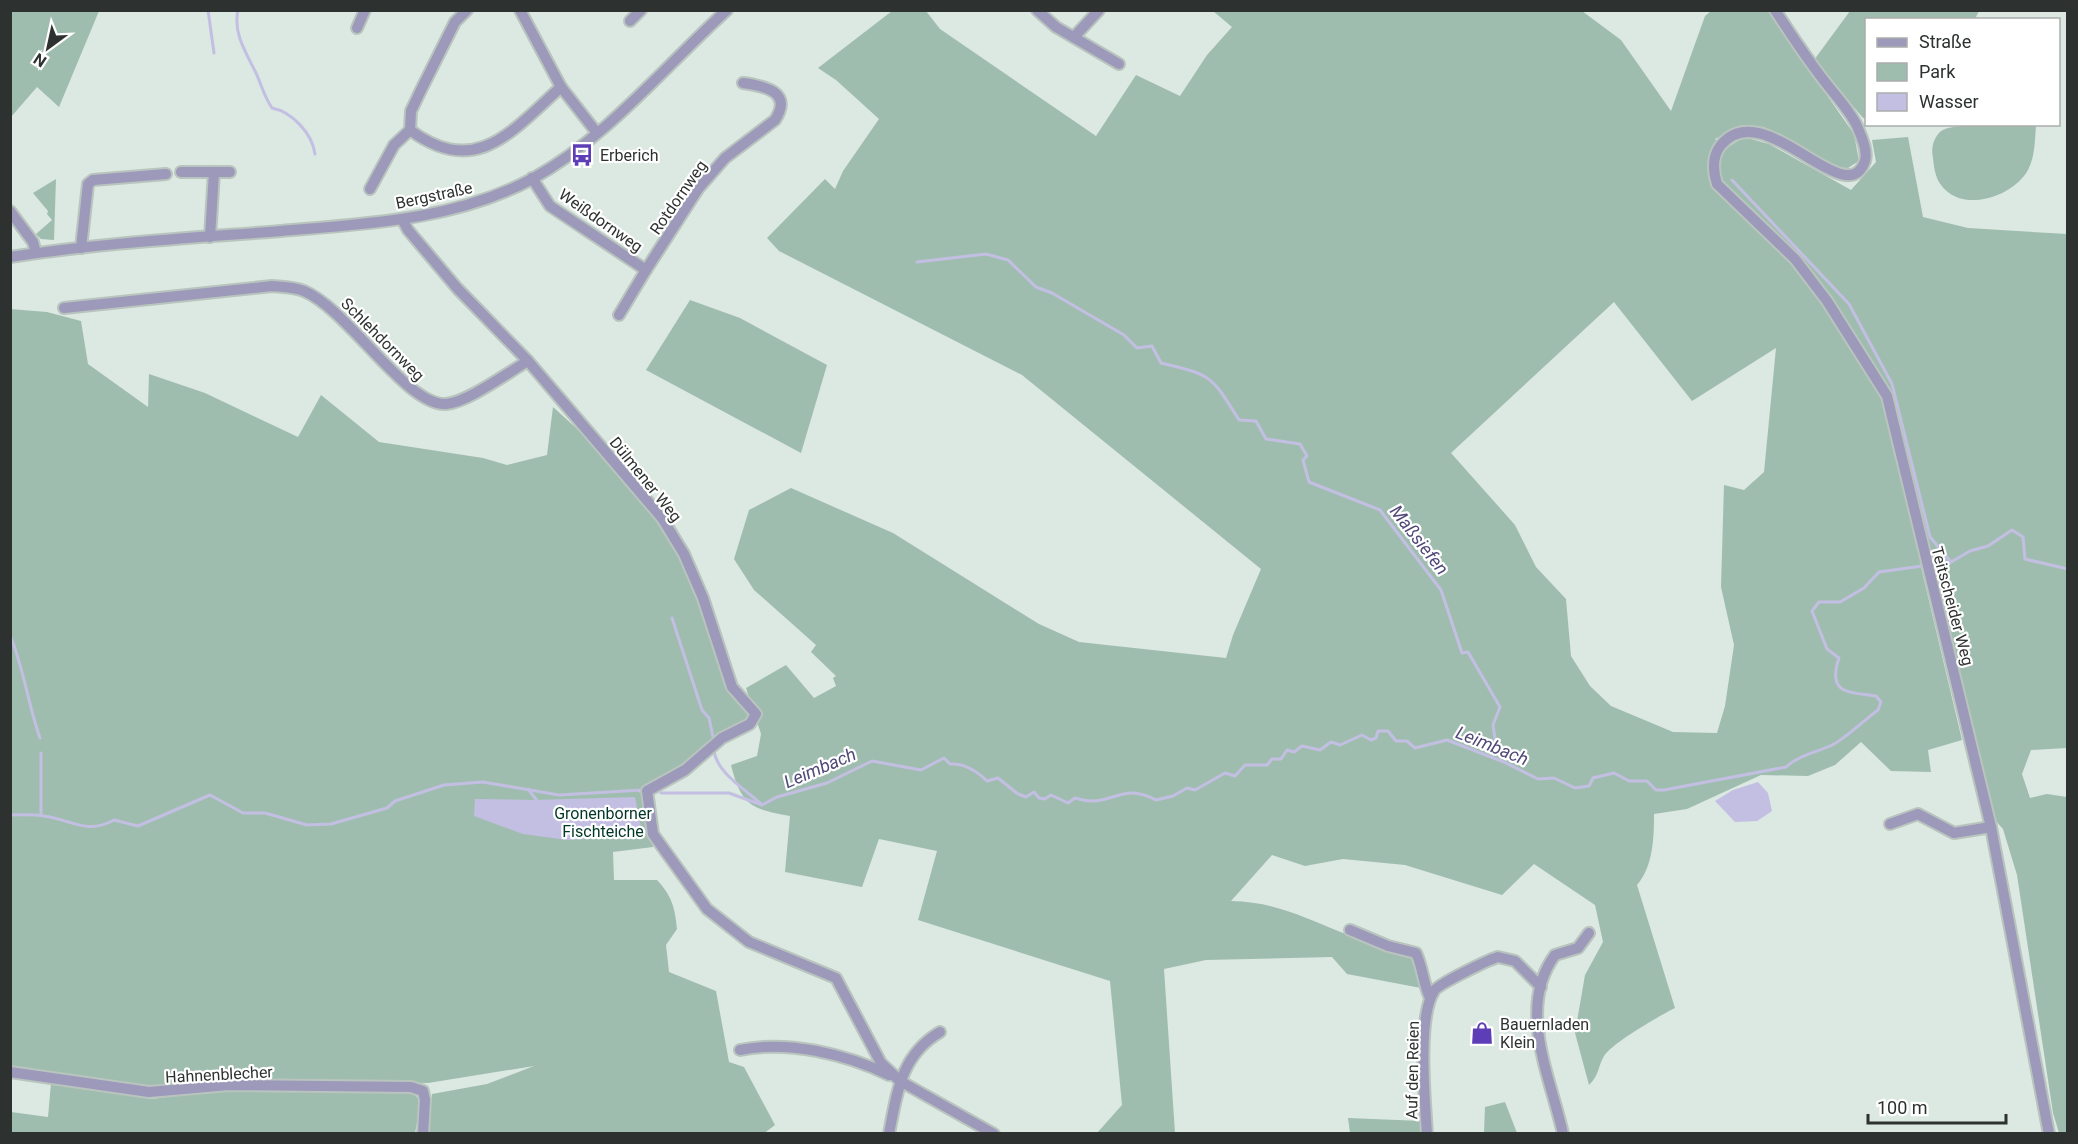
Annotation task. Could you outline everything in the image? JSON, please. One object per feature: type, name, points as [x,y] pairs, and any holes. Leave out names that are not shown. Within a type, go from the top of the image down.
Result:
[{"type":"street","points":[[357,28],[365,10]]},
{"type":"street","points":[[370,189],[394,145],[410,130],[411,111],[455,22],[467,10]]},
{"type":"street","points":[[520,10],[561,87],[597,133]]},
{"type":"street","points":[[630,21],[641,10]]},
{"type":"street","name":"Bergstraße","points":[[10,257],[81,248],[402,219],[458,208],[489,198],[532,178],[597,133],[727,10]]},
{"type":"street","points":[[1037,10],[1074,37],[1119,64]]},
{"type":"street","points":[[1074,37],[1099,10]]},
{"type":"street","points":[[1775,10],[1820,76],[1861,124]]},
{"type":"street","name":"Rotdornweg","points":[[646,270],[698,189],[725,158],[776,120],[780,100],[774,92],[763,86],[743,83]]},
{"type":"street","points":[[410,130],[442,149],[469,151],[495,142],[508,134],[561,87]]},
{"type":"street","name":"Teitscheider Weg","points":[[1861,124],[1865,161],[1857,171],[1846,175],[1831,172],[1763,133],[1748,131],[1732,136],[1722,144],[1715,155],[1713,173],[1717,184],[1795,259],[1827,301],[1887,396],[1991,827],[2049,1134]]},
{"type":"street","points":[[181,172],[230,172]]},
{"type":"street","points":[[210,237],[214,172]]},
{"type":"street","points":[[81,248],[88,184],[93,180],[166,174]]},
{"type":"street","name":"Weißdornweg","points":[[532,178],[550,206],[646,270],[619,315]]},
{"type":"street","points":[[10,211],[33,242],[36,253]]},
{"type":"street","name":"Dülmener Weg","points":[[402,219],[408,230],[457,288],[528,361],[662,518],[684,554],[703,598],[732,687],[756,714],[750,724],[722,738],[686,770],[647,791],[653,834],[707,909],[749,942],[836,978],[881,1063],[900,1080]]},
{"type":"street","name":"Schlehdornweg","points":[[64,308],[272,286],[302,290],[332,308],[415,393],[437,403],[459,401],[528,361]]},
{"type":"street","points":[[1890,824],[1918,814],[1954,833],[1991,827]]},
{"type":"street","points":[[1350,930],[1388,946],[1416,953],[1423,968],[1425,986],[1431,998]]},
{"type":"street","points":[[1563,1134],[1541,1047],[1537,1019],[1541,987],[1555,955],[1578,948],[1589,933]]},
{"type":"street","name":"Auf den Reien","points":[[1426,1134],[1423,1080],[1426,1017],[1431,998],[1440,985],[1498,957],[1515,961],[1541,987]]},
{"type":"street","points":[[890,1134],[900,1080],[912,1056],[924,1041],[940,1032]]},
{"type":"street","points":[[740,1050],[761,1046],[822,1053],[865,1063],[900,1080],[994,1134]]},
{"type":"street","name":"Hahnenblecher","points":[[10,1072],[148,1092],[229,1085],[411,1087],[423,1091],[425,1100],[423,1134]]},
{"type":"green space","points":[[11,10],[99,11],[59,107],[37,87],[11,117]]},
{"type":"green space","points":[[892,11],[926,11],[940,29],[1096,136],[1136,75],[1180,96],[1207,55],[1232,27],[1213,11],[1582,11],[1621,40],[1671,111],[1705,16],[1711,11],[1768,11],[1854,134],[1859,161],[1848,168],[1831,167],[1764,127],[1743,125],[1715,139],[1725,149],[1744,137],[1769,144],[1851,190],[1876,162],[1872,140],[1908,137],[1923,217],[1968,228],[2067,234],[2067,748],[2031,750],[2022,774],[2030,798],[2047,794],[2067,797],[2067,1133],[2059,1133],[2053,1113],[2017,875],[2003,829],[1994,819],[1933,564],[1921,567],[1962,740],[1928,750],[1931,772],[1891,771],[1861,742],[1835,765],[1808,776],[1761,775],[1687,809],[1654,814],[1653,842],[1649,861],[1637,885],[1675,1008],[1637,1030],[1609,1050],[1589,1085],[1575,1033],[1585,975],[1603,942],[1595,905],[1534,864],[1502,895],[1405,865],[1343,859],[1305,866],[1272,855],[1231,901],[1275,907],[1415,957],[1421,988],[1347,974],[1332,957],[1206,960],[1164,969],[1175,1133],[1097,1133],[1122,1105],[1110,981],[918,920],[937,851],[879,839],[862,887],[785,872],[790,816],[766,811],[750,803],[739,789],[731,765],[757,756],[761,734],[746,688],[786,665],[814,698],[836,686],[833,678],[836,676],[811,652],[816,645],[754,590],[734,559],[749,510],[791,488],[893,533],[1039,624],[1079,642],[1226,658],[1233,635],[1261,569],[1022,375],[779,251],[767,238],[825,179],[835,189],[843,171],[879,119],[836,80],[818,68]],"holes":[[[1614,302],[1692,401],[1776,348],[1764,472],[1744,490],[1724,485],[1721,587],[1734,645],[1725,706],[1717,733],[1673,732],[1611,706],[1590,686],[1571,656],[1566,599],[1536,567],[1515,525],[1451,453]]]},
{"type":"green space","points":[[1850,11],[1979,11],[1976,18],[1865,18],[1865,118],[1814,60]]},
{"type":"green space","points":[[2036,126],[2034,148],[2028,170],[2011,188],[1987,198],[1961,199],[1950,194],[1941,185],[1936,175],[1932,151],[1940,132],[1954,127]]},
{"type":"green space","points":[[56,179],[54,240],[41,239],[36,234],[52,220],[47,214],[48,211],[33,193]]},
{"type":"green space","points":[[690,300],[740,318],[827,365],[801,453],[646,370]]},
{"type":"green space","name":"Gronenborner Fischteiche","points":[[10,309],[47,312],[81,321],[88,364],[148,407],[149,374],[205,393],[298,437],[321,395],[379,442],[483,458],[507,465],[547,455],[553,407],[585,436],[662,518],[730,678],[753,710],[750,724],[638,792],[643,793],[653,847],[613,852],[614,880],[657,880],[666,891],[674,908],[677,929],[666,945],[669,972],[716,991],[729,1062],[744,1067],[775,1125],[763,1134],[428,1133],[432,1094],[487,1084],[534,1066],[428,1083],[229,1080],[148,1089],[11,1067]]},
{"type":"green space","points":[[51,1083],[152,1099],[232,1088],[414,1093],[421,1103],[415,1133],[11,1134],[11,1112],[48,1117]]},
{"type":"green space","points":[[1505,1102],[1517,1133],[1484,1133],[1485,1107]]},
{"type":"green space","points":[[1348,1118],[1422,1121],[1423,1133],[1350,1133]]},
{"type":"water","points":[[1758,782],[1768,793],[1772,811],[1757,821],[1735,822],[1715,801],[1733,790]]},
{"type":"water","points":[[635,797],[642,832],[636,836],[567,840],[523,834],[474,816],[475,799]]},
{"type":"waterway","points":[[208,10],[214,53]]},
{"type":"waterway","points":[[238,10],[238,34],[269,103],[272,108],[287,114],[300,125],[310,139],[315,154]]},
{"type":"waterway","points":[[1732,180],[1849,304],[1892,384],[1930,537],[1951,562]]},
{"type":"waterway","name":"Maßsiefen","points":[[917,262],[986,254],[1008,260],[1036,287],[1052,293],[1124,335],[1137,348],[1152,346],[1161,363],[1201,374],[1209,379],[1239,420],[1256,421],[1266,439],[1300,444],[1307,456],[1303,460],[1309,482],[1380,510],[1441,590],[1462,653],[1468,652],[1500,707],[1493,725],[1496,746]]},
{"type":"waterway","name":"Leimbach","points":[[661,793],[729,793],[762,805],[777,797],[827,783],[872,761],[921,770],[944,758],[950,764],[970,768],[987,781],[998,778],[1018,794],[1026,797],[1034,792],[1039,798],[1045,799],[1051,795],[1068,803],[1075,798],[1098,801],[1133,793],[1156,800],[1173,796],[1187,788],[1195,790],[1225,773],[1235,776],[1245,765],[1267,765],[1272,759],[1281,759],[1287,750],[1294,752],[1302,746],[1320,750],[1331,742],[1340,745],[1362,735],[1371,740],[1376,738],[1378,731],[1388,731],[1396,741],[1407,741],[1415,748],[1447,740],[1504,762],[1538,779],[1554,778],[1575,788],[1589,786],[1593,778],[1614,773],[1629,781],[1647,781],[1656,790],[1664,790],[1786,767],[1802,757],[1836,743],[1878,710],[1881,702],[1876,696],[1849,692],[1838,685],[1836,670],[1839,658],[1827,649],[1812,611],[1819,602],[1840,602],[1864,588],[1879,572],[1951,562],[1970,551],[1988,546],[2012,530],[2023,537],[2025,559],[2068,569]]},
{"type":"waterway","points":[[672,618],[702,710],[709,718],[713,737]]},
{"type":"waterway","points":[[10,635],[40,738]]},
{"type":"waterway","points":[[714,751],[716,759],[726,773],[761,804]]},
{"type":"waterway","points":[[41,753],[41,815]]},
{"type":"waterway","name":"Leimbach","points":[[10,815],[40,815],[87,826],[96,826],[114,820],[138,826],[210,795],[243,813],[265,813],[307,825],[331,824],[387,808],[395,801],[444,785],[483,782],[559,795],[642,790]]},
{"type":"waterway","name":"Leimbach","points":[[528,789],[538,802]]},
{"type":"place","name":"Erberich","points":[[582,155]]},
{"type":"place","name":"Bauernladen Klein","points":[[1482,1033]]}]
